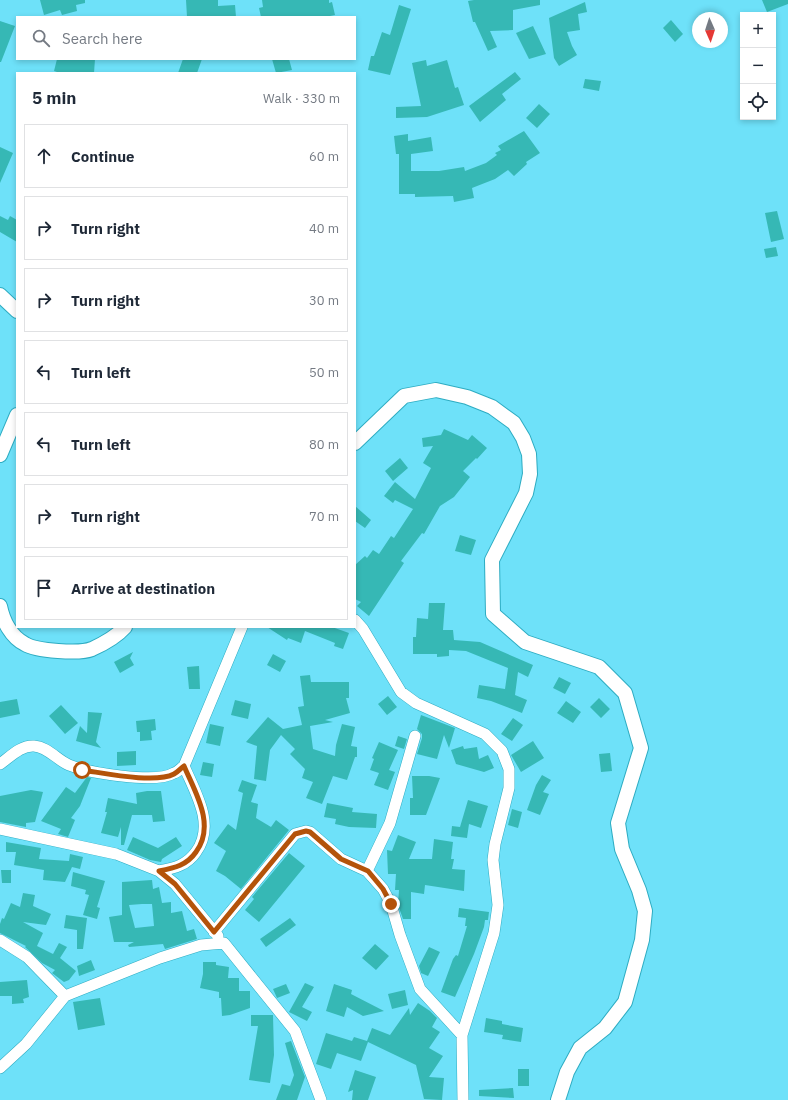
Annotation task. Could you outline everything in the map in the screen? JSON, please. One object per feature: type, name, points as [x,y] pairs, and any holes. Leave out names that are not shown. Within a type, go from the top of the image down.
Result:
[{"type":"street","points":[[0,295],[16,310]]},
{"type":"street","points":[[356,442],[404,396],[436,390],[467,398],[492,407],[514,423],[523,438],[529,454],[530,474],[526,493],[492,560],[493,614],[525,642],[599,667],[625,693],[641,748],[618,823],[618,835],[622,849],[639,890],[645,911],[642,940],[625,1002],[604,1028],[580,1048],[567,1072],[558,1100]]},
{"type":"street","points":[[0,455],[16,416]]},
{"type":"street","points":[[0,606],[10,632],[25,645],[48,651],[90,650],[108,641],[124,628]]},
{"type":"street","points":[[356,621],[401,692],[416,703],[485,734],[502,751],[509,769],[509,788],[495,844],[493,860],[498,905],[494,932],[462,1035],[463,1100]]},
{"type":"street","points":[[0,764],[19,750],[34,746],[43,748],[67,764],[82,770],[132,777],[159,778],[174,774],[184,766],[242,628]]},
{"type":"street","points":[[368,871],[390,823],[415,736]]},
{"type":"street","points":[[159,871],[175,868],[191,859],[205,837],[203,810],[184,766]]},
{"type":"street","points":[[0,829],[116,854],[159,871],[175,884],[295,1031],[322,1100]]},
{"type":"street","points":[[214,932],[295,834],[300,832],[310,832],[341,859],[368,871],[383,889],[391,904],[400,935],[420,989],[462,1035]]},
{"type":"street","points":[[0,940],[27,957],[65,996]]},
{"type":"street","points":[[0,1068],[26,1044],[65,996],[160,958],[201,945],[224,943]]},
{"type":"building","points":[[40,0],[85,0],[85,3],[76,5],[77,11],[62,15],[60,10],[44,15]]},
{"type":"building","points":[[186,0],[218,0],[218,6],[235,5],[236,16],[187,16]]},
{"type":"building","points":[[262,0],[329,0],[329,3],[332,2],[335,15],[261,16],[259,8],[263,7]]},
{"type":"building","points":[[540,0],[540,5],[513,10],[513,30],[490,31],[497,47],[488,51],[475,22],[473,22],[468,1]]},
{"type":"building","points":[[762,0],[788,0],[788,4],[767,12]]},
{"type":"building","points":[[585,2],[587,12],[578,14],[580,30],[567,32],[577,55],[559,66],[554,58],[549,18]]},
{"type":"building","points":[[399,5],[411,9],[390,75],[368,70],[371,56],[374,56],[382,32],[390,35]]},
{"type":"building","points":[[671,20],[683,34],[675,42],[663,28]]},
{"type":"building","points":[[0,21],[15,26],[1,62],[0,62]]},
{"type":"building","points":[[533,26],[546,54],[529,59],[516,33]]},
{"type":"building","points":[[57,60],[95,60],[94,72],[54,71]]},
{"type":"building","points":[[183,60],[202,60],[197,72],[178,72]]},
{"type":"building","points":[[272,60],[289,60],[292,70],[276,72]]},
{"type":"building","points":[[426,60],[427,66],[447,60],[455,88],[458,87],[464,105],[427,117],[396,118],[396,107],[421,106],[412,63]]},
{"type":"building","points":[[515,72],[521,79],[502,94],[506,100],[480,122],[469,106]]},
{"type":"building","points":[[585,79],[601,81],[599,91],[583,88]]},
{"type":"building","points":[[539,104],[550,114],[537,128],[526,118]]},
{"type":"building","points":[[524,131],[540,153],[526,162],[527,164],[514,176],[508,170],[495,179],[472,188],[474,198],[454,202],[453,196],[415,197],[415,194],[399,194],[399,154],[396,154],[394,136],[408,134],[408,141],[431,137],[433,151],[411,154],[411,171],[439,171],[464,167],[465,171],[486,163],[497,155],[495,153],[501,150],[498,146]]},
{"type":"building","points":[[0,147],[13,153],[0,183]]},
{"type":"building","points":[[777,211],[784,239],[771,242],[765,213]]},
{"type":"building","points":[[0,216],[8,220],[10,216],[16,219],[16,241],[0,232]]},
{"type":"building","points":[[776,247],[778,256],[766,258],[764,249]]},
{"type":"building","points":[[444,429],[468,440],[472,435],[487,448],[463,471],[470,477],[454,497],[440,506],[424,534],[422,533],[401,561],[404,563],[369,616],[357,606],[361,602],[356,600],[356,564],[365,556],[367,558],[373,550],[379,554],[391,536],[394,538],[413,509],[395,500],[393,503],[384,496],[395,482],[415,499],[431,468],[423,463],[433,446],[423,447],[422,438],[441,435]]},
{"type":"building","points":[[400,458],[408,468],[393,481],[385,471]]},
{"type":"building","points":[[356,507],[371,520],[365,528],[356,522]]},
{"type":"building","points":[[460,535],[476,540],[471,555],[455,551]]},
{"type":"building","points":[[429,603],[445,603],[443,630],[453,630],[454,640],[480,642],[533,665],[528,677],[518,672],[515,695],[527,700],[522,713],[491,701],[477,698],[479,685],[505,689],[508,668],[466,651],[449,650],[449,656],[437,657],[437,654],[413,654],[413,637],[416,637],[417,618],[428,619]]},
{"type":"building","points":[[269,628],[335,628],[349,633],[343,649],[334,646],[335,643],[305,631],[301,643],[288,638],[287,640]]},
{"type":"building","points":[[133,652],[130,658],[134,665],[120,673],[114,662]]},
{"type":"building","points":[[273,654],[286,661],[280,672],[267,665]]},
{"type":"building","points":[[199,666],[200,689],[189,689],[187,667]]},
{"type":"building","points":[[310,675],[311,682],[349,682],[349,698],[346,698],[350,713],[325,720],[333,722],[310,726],[313,749],[335,756],[336,745],[342,724],[355,727],[351,746],[357,747],[357,757],[355,757],[347,780],[333,776],[322,804],[306,798],[313,782],[302,778],[305,769],[290,754],[295,749],[281,735],[270,750],[266,781],[254,779],[257,746],[246,742],[268,717],[283,729],[302,725],[298,707],[304,706],[300,676]]},
{"type":"building","points":[[559,677],[571,683],[565,694],[553,688]]},
{"type":"building","points":[[388,696],[397,707],[387,715],[378,704]]},
{"type":"building","points":[[599,698],[610,709],[601,718],[590,707]]},
{"type":"building","points":[[17,699],[20,714],[0,718],[0,702]]},
{"type":"building","points":[[235,700],[251,704],[248,719],[231,715]]},
{"type":"building","points":[[566,701],[581,712],[573,723],[557,713]]},
{"type":"building","points":[[61,705],[78,723],[65,734],[49,716]]},
{"type":"building","points":[[88,712],[102,713],[96,742],[101,748],[76,741],[80,726],[87,733]]},
{"type":"building","points":[[421,715],[455,728],[449,748],[444,735],[437,759],[417,754],[422,738],[422,734],[417,729]]},
{"type":"building","points":[[513,718],[523,725],[512,741],[501,734]]},
{"type":"building","points":[[155,719],[156,730],[151,731],[152,740],[140,741],[140,732],[137,732],[136,721]]},
{"type":"building","points":[[210,724],[224,727],[220,746],[206,743]]},
{"type":"building","points":[[398,736],[407,739],[404,749],[395,746]]},
{"type":"building","points":[[533,741],[544,758],[521,772],[511,755]]},
{"type":"building","points":[[379,742],[398,750],[389,770],[395,772],[388,790],[374,785],[379,773],[370,770],[374,759],[372,758]]},
{"type":"building","points":[[463,746],[464,749],[477,747],[479,759],[488,755],[494,768],[484,772],[456,764],[451,750]]},
{"type":"building","points":[[136,751],[136,765],[117,766],[117,752]]},
{"type":"building","points":[[610,753],[612,771],[601,772],[599,754]]},
{"type":"building","points":[[203,762],[214,764],[212,777],[200,775]]},
{"type":"building","points":[[542,775],[551,780],[543,792],[549,794],[540,815],[527,810],[536,785]]},
{"type":"building","points":[[412,776],[429,776],[440,778],[426,815],[410,815],[410,798],[413,798]]},
{"type":"building","points":[[87,777],[91,778],[80,806],[71,818],[75,820],[68,837],[58,834],[61,829],[41,821],[66,787],[75,793]]},
{"type":"building","points":[[242,780],[257,785],[251,802],[258,804],[256,818],[271,827],[276,820],[289,830],[241,889],[225,876],[216,871],[226,851],[214,843],[228,824],[236,830],[243,793],[238,791]]},
{"type":"building","points":[[31,790],[43,792],[35,822],[26,823],[26,827],[0,822],[0,796]]},
{"type":"building","points":[[161,791],[165,821],[153,822],[152,815],[132,815],[124,845],[121,845],[121,827],[118,837],[101,833],[107,812],[105,812],[108,798],[137,804],[136,793]]},
{"type":"building","points":[[468,800],[488,806],[481,828],[469,824],[467,838],[451,836],[452,826],[460,827]]},
{"type":"building","points":[[327,803],[353,808],[352,812],[377,814],[376,828],[349,827],[335,824],[336,819],[324,817]]},
{"type":"building","points":[[512,809],[522,812],[518,828],[508,825]]},
{"type":"building","points":[[398,835],[416,842],[409,859],[432,859],[434,839],[453,842],[451,859],[454,859],[452,869],[465,870],[464,891],[425,885],[424,894],[411,892],[411,919],[403,919],[398,905],[399,890],[395,890],[396,874],[388,874],[387,850],[392,851]]},
{"type":"building","points":[[133,837],[158,848],[176,837],[182,846],[162,859],[161,862],[150,860],[127,850]]},
{"type":"building","points":[[6,842],[41,848],[39,859],[69,861],[70,854],[83,857],[80,869],[72,867],[65,882],[43,880],[44,870],[14,865],[16,852],[6,852]]},
{"type":"building","points":[[289,853],[305,866],[259,922],[245,910],[254,899],[252,897]]},
{"type":"building","points":[[1,870],[11,870],[11,883],[2,883]]},
{"type":"building","points":[[73,872],[105,881],[97,907],[100,908],[97,919],[83,915],[89,895],[85,894],[86,890],[71,886]]},
{"type":"building","points":[[152,880],[153,889],[159,887],[162,903],[171,902],[171,913],[182,911],[187,931],[194,929],[197,939],[165,949],[163,944],[129,947],[128,945],[134,942],[114,942],[109,917],[122,915],[122,882]],"holes":[[[152,904],[154,926],[135,928],[129,905]]]},
{"type":"building","points":[[23,893],[35,895],[33,906],[51,914],[46,925],[23,922],[43,933],[37,946],[53,954],[59,943],[67,947],[60,958],[76,971],[69,980],[64,982],[52,973],[55,970],[42,963],[25,947],[26,946],[0,933],[2,918],[4,919],[11,903],[20,907]]},
{"type":"building","points":[[459,908],[489,912],[488,920],[485,920],[484,927],[474,954],[455,997],[441,992],[453,959],[456,955],[458,956],[467,926],[465,926],[466,918],[458,917]]},
{"type":"building","points":[[66,915],[87,918],[83,949],[77,949],[77,930],[64,928]]},
{"type":"building","points":[[290,918],[296,925],[266,947],[260,939]]},
{"type":"building","points":[[375,944],[389,956],[376,970],[362,958]]},
{"type":"building","points":[[429,947],[440,952],[428,976],[421,973],[419,966]]},
{"type":"building","points":[[91,960],[95,970],[79,976],[77,966]]},
{"type":"building","points":[[203,962],[216,962],[216,965],[229,967],[228,978],[239,978],[239,991],[250,991],[250,1008],[230,1015],[222,1016],[221,998],[219,998],[219,992],[200,988],[203,974]]},
{"type":"building","points":[[27,980],[29,997],[23,999],[24,1003],[12,1004],[12,996],[0,996],[0,982]]},
{"type":"building","points":[[305,983],[314,987],[302,1007],[312,1012],[307,1021],[289,1012]]},
{"type":"building","points":[[286,984],[290,993],[277,998],[273,989]]},
{"type":"building","points":[[334,984],[352,990],[351,994],[384,1011],[363,1016],[347,1007],[344,1017],[326,1011]]},
{"type":"building","points":[[405,990],[408,1005],[392,1009],[388,994]]},
{"type":"building","points":[[100,998],[105,1025],[78,1030],[73,1002]]},
{"type":"building","points":[[418,1003],[437,1018],[432,1027],[440,1032],[429,1048],[443,1056],[429,1077],[444,1078],[442,1100],[424,1099],[416,1065],[368,1042],[361,1061],[337,1053],[331,1069],[316,1064],[326,1033],[352,1041],[354,1037],[367,1041],[372,1028],[390,1035],[409,1008],[410,1015]]},
{"type":"building","points":[[251,1015],[273,1015],[274,1055],[270,1083],[249,1080],[258,1026],[251,1026]]},
{"type":"building","points":[[486,1018],[502,1021],[502,1024],[523,1028],[521,1042],[502,1039],[503,1035],[484,1032]]},
{"type":"building","points":[[291,1041],[305,1077],[297,1100],[276,1100],[282,1084],[290,1086],[294,1075],[285,1043]]},
{"type":"building","points":[[518,1069],[529,1069],[529,1086],[518,1086]]},
{"type":"building","points":[[355,1070],[376,1077],[368,1100],[352,1100],[353,1090],[348,1092]]},
{"type":"building","points":[[513,1088],[514,1098],[479,1096],[479,1090]]},
{"type":"route","points":[[82,770],[132,777],[159,778],[174,774],[184,766],[203,810],[205,837],[191,859],[175,868],[159,871],[175,884],[214,932],[295,834],[306,831],[310,832],[341,859],[368,871],[383,889],[391,904]]}]
